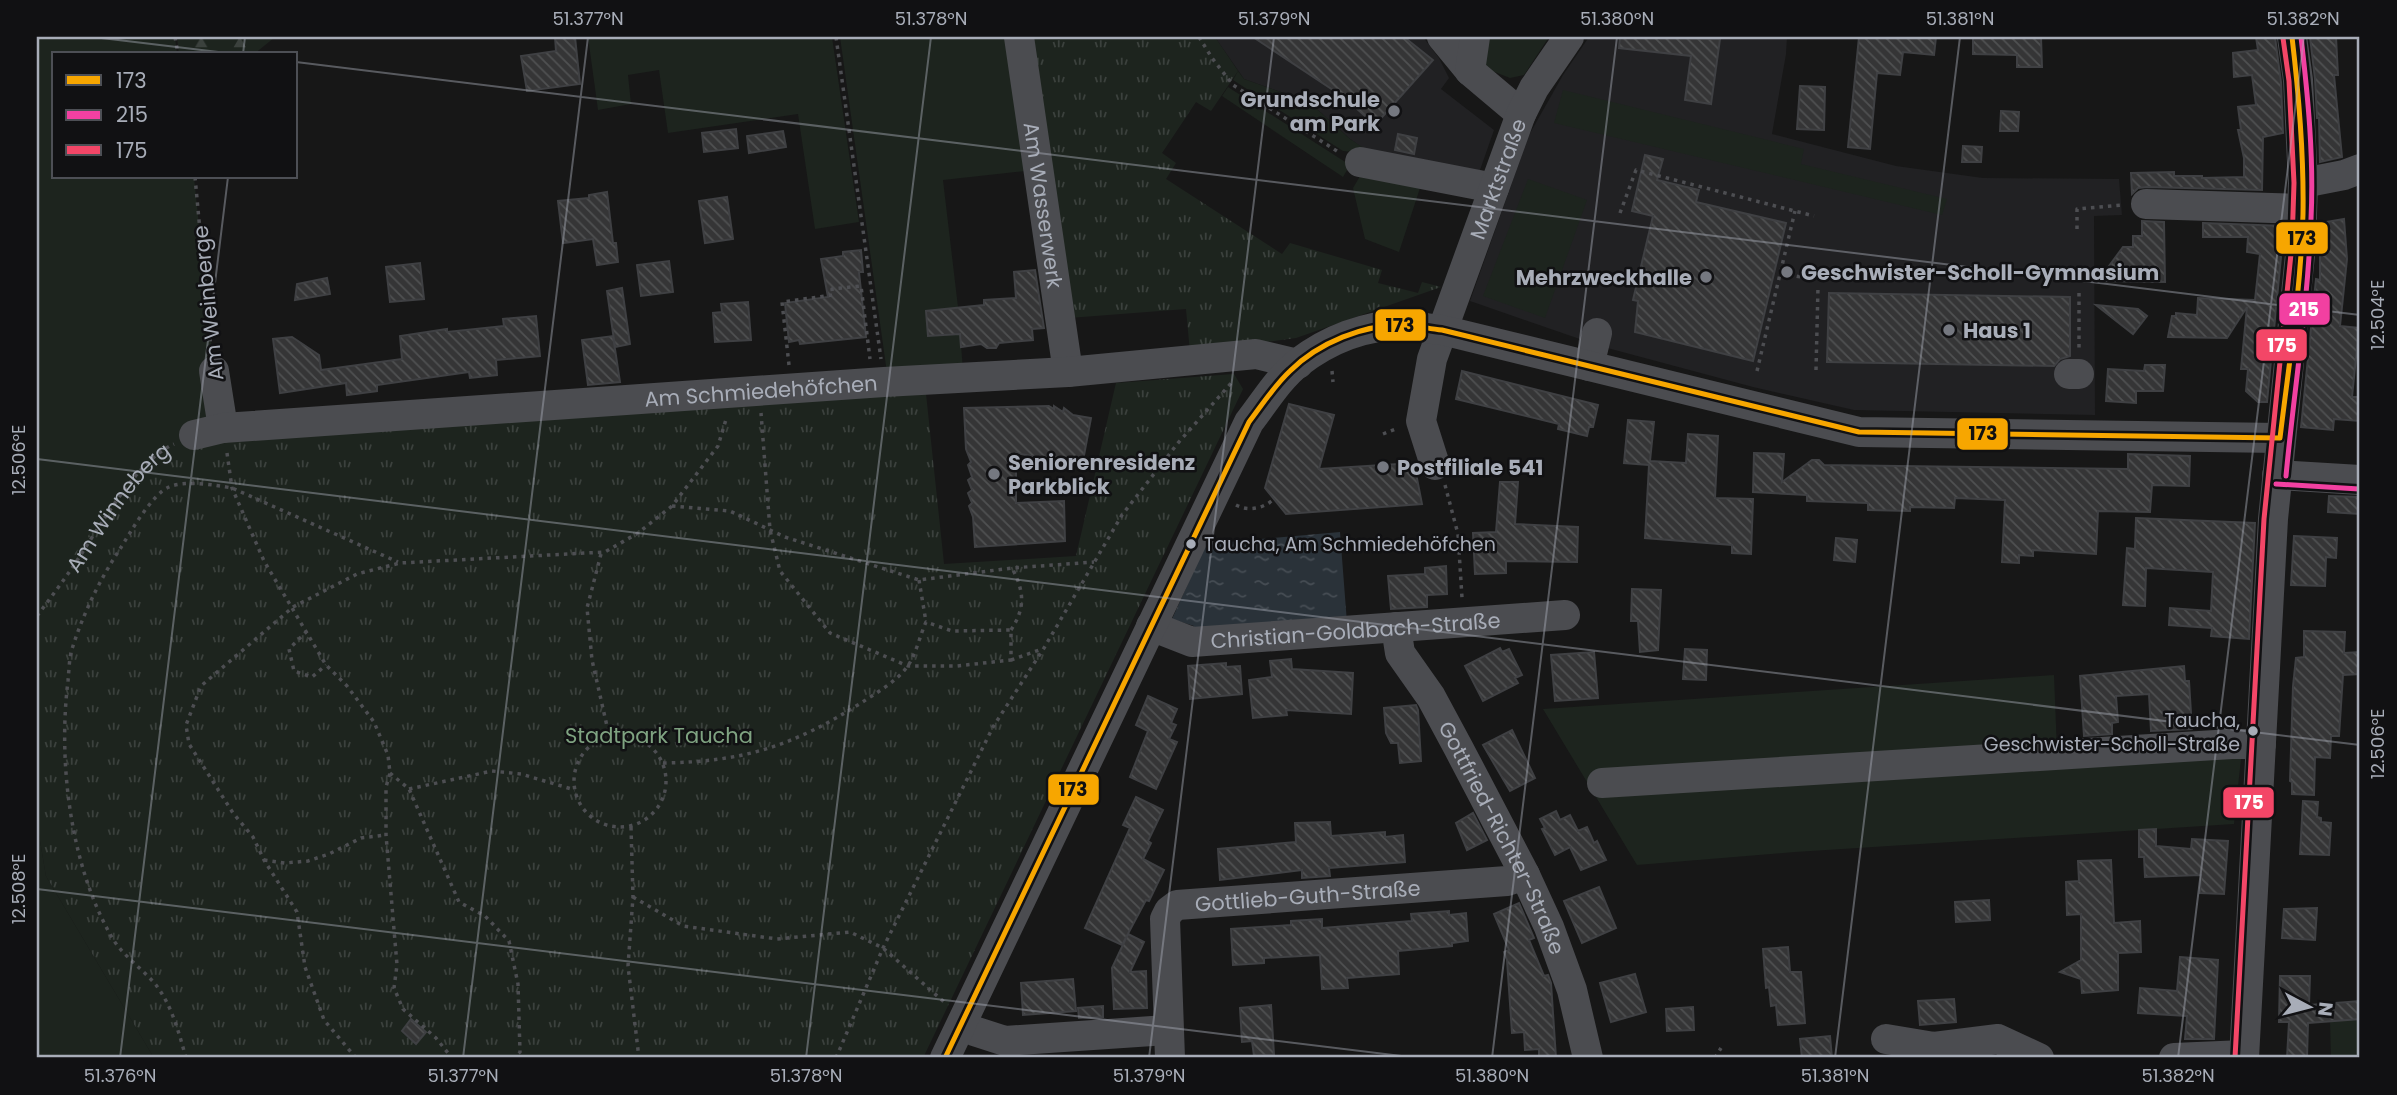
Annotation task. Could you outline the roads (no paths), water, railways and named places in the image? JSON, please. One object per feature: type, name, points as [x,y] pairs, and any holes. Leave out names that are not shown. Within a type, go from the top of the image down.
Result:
[{"type":"street","name":"Am Wasserwerk","points":[[1019,37],[1068,372]]},
{"type":"street","points":[[1441,37],[1470,71],[1521,114]]},
{"type":"street","points":[[1470,71],[1475,37]]},
{"type":"street","name":"Marktstraße","points":[[1435,465],[1421,421],[1432,359],[1521,114],[1534,88],[1569,37]]},
{"type":"street","points":[[2174,1058],[2244,1057],[2277,475],[2301,245],[2298,80],[2292,37]]},
{"type":"street","points":[[1360,162],[1452,185],[1494,188]]},
{"type":"street","points":[[2147,204],[2302,196],[2360,169]]},
{"type":"street","points":[[945,1058],[1249,422],[1298,363],[1330,344],[1365,328],[1404,325],[1442,330],[1859,432],[2280,438]]},
{"type":"street","points":[[1588,366],[1598,332]]},
{"type":"street","name":"Am Schmiedehöfchen","points":[[223,428],[760,391],[877,372],[1068,372],[1256,354],[1298,363]]},
{"type":"street","name":"Am Weinberge","points":[[214,371],[223,428]]},
{"type":"street","name":"Am Winneberg","points":[[194,435],[223,428]]},
{"type":"street","points":[[2277,475],[2360,480]]},
{"type":"street","name":"Christian-Goldbach-Straße","points":[[1151,626],[1192,642],[1564,615]]},
{"type":"street","name":"Gottfried-Richter-Straße","points":[[1396,627],[1400,653],[1431,697],[1525,875],[1549,928],[1572,990],[1588,1058]]},
{"type":"street","points":[[1602,783],[2261,744]]},
{"type":"street","name":"Gottlieb-Guth-Straße","points":[[1169,1044],[1165,919],[1169,911],[1177,905],[1507,881],[1525,875]]},
{"type":"street","points":[[962,1022],[974,1031],[1006,1041],[1169,1044]]},
{"type":"street","points":[[1886,1039],[1934,1047],[1998,1039],[2039,1058]]},
{"type":"water","points":[[1340,532],[1347,623],[1193,634],[1194,626],[1172,619],[1206,544]]},
{"type":"place","name":"Grundschule am Park","points":[[1394,111]]},
{"type":"place","name":"Geschwister-Scholl-Gymnasium","points":[[1787,272]]},
{"type":"place","name":"Mehrzweckhalle","points":[[1706,277]]},
{"type":"place","name":"Haus 1","points":[[1949,330]]},
{"type":"place","name":"Postfiliale 541","points":[[1383,467]]},
{"type":"place","name":"Seniorenresidenz Parkblick","points":[[994,474]]},
{"type":"place","name":"Taucha, Am Schmiedehöfchen","points":[[1191,544]]},
{"type":"place","name":"Taucha, Geschwister-Scholl-Straße","points":[[2253,731]]},
{"type":"park label","name":"Stadtpark Taucha","points":[[659,735]]}]
